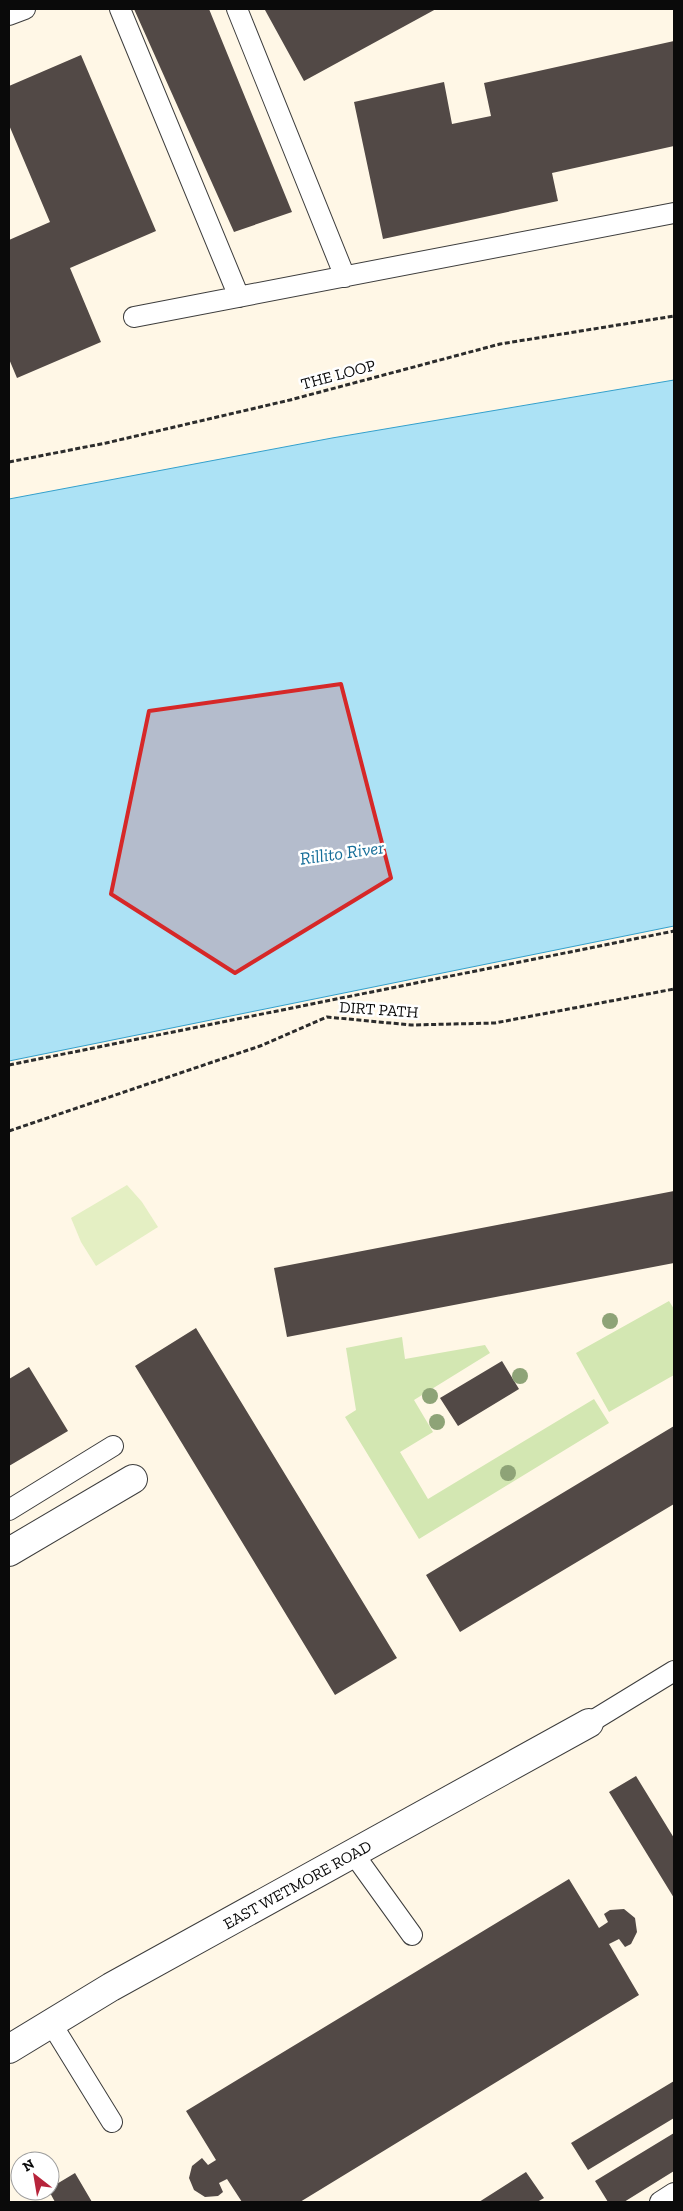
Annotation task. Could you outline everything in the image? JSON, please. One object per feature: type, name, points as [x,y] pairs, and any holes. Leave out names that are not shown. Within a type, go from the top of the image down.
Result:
[{"type":"street","points":[[9,1552],[132,1479]]},
{"type":"street","name":"EAST WETMORE ROAD","points":[[9,2048],[120,1982],[589,1723]]},
{"type":"lane","points":[[9,16],[25,9]]},
{"type":"lane","points":[[120,9],[238,297]]},
{"type":"lane","points":[[237,9],[345,277]]},
{"type":"lane","points":[[134,317],[674,214]]},
{"type":"lane","points":[[9,1510],[112,1446]]},
{"type":"lane","points":[[589,1723],[674,1671]]},
{"type":"lane","points":[[353,1854],[412,1935]]},
{"type":"lane","points":[[51,2023],[112,2122]]},
{"type":"lane","points":[[660,2202],[674,2194]]},
{"type":"path","name":"THE LOOP","points":[[9,462],[106,443],[290,400],[500,344],[674,316]]},
{"type":"path","points":[[9,1065],[674,931]]},
{"type":"path","name":"DIRT PATH","points":[[9,1130],[260,1046],[327,1017],[411,1025],[495,1023],[674,989]]},
{"type":"highlighted area","points":[[341,684],[391,878],[235,973],[111,894],[149,711]]},
{"type":"green space","points":[[127,1185],[142,1202],[158,1227],[96,1266],[81,1242],[71,1218]]},
{"type":"green space","points":[[669,1301],[674,1309],[674,1375],[609,1412],[576,1353]]},
{"type":"green space","points":[[402,1337],[405,1359],[485,1345],[490,1353],[414,1400],[433,1432],[400,1452],[428,1499],[594,1399],[609,1423],[419,1539],[345,1417],[356,1410],[346,1348]]},
{"type":"water","name":"Rillito River","points":[[674,380],[674,926],[9,1061],[9,499],[332,438]]},
{"type":"building","points":[[134,9],[209,9],[292,212],[234,232]]},
{"type":"building","points":[[436,9],[304,81],[265,10]]},
{"type":"building","points":[[674,41],[674,146],[552,173],[558,201],[383,239],[354,102],[444,82],[452,124],[491,116],[484,83]]},
{"type":"building","points":[[81,55],[156,231],[70,268],[101,342],[17,378],[9,359],[9,240],[50,222],[9,125],[9,86]]},
{"type":"building","points":[[674,1191],[674,1263],[287,1337],[274,1268]]},
{"type":"building","points":[[196,1328],[397,1658],[335,1695],[135,1366]]},
{"type":"building","points":[[502,1361],[519,1389],[458,1426],[440,1398]]},
{"type":"building","points":[[29,1367],[68,1431],[9,1466],[9,1379]]},
{"type":"building","points":[[674,1426],[674,1504],[460,1632],[426,1575]]},
{"type":"building","points":[[636,1776],[674,1838],[674,1898],[609,1792]]},
{"type":"building","points":[[569,1879],[599,1928],[608,1922],[604,1914],[610,1910],[624,1909],[635,1918],[637,1932],[631,1944],[625,1947],[619,1939],[609,1944],[639,1995],[300,2202],[242,2202],[227,2179],[219,2183],[223,2192],[218,2196],[205,2197],[194,2190],[189,2178],[192,2166],[202,2158],[208,2165],[216,2160],[186,2111]]},
{"type":"building","points":[[674,2081],[674,2118],[588,2170],[571,2143]]},
{"type":"building","points":[[674,2133],[674,2171],[624,2202],[608,2202],[595,2181]]},
{"type":"building","points":[[526,2172],[544,2198],[537,2202],[479,2202]]},
{"type":"building","points":[[75,2173],[92,2202],[55,2202],[60,2201],[60,2182]]}]
